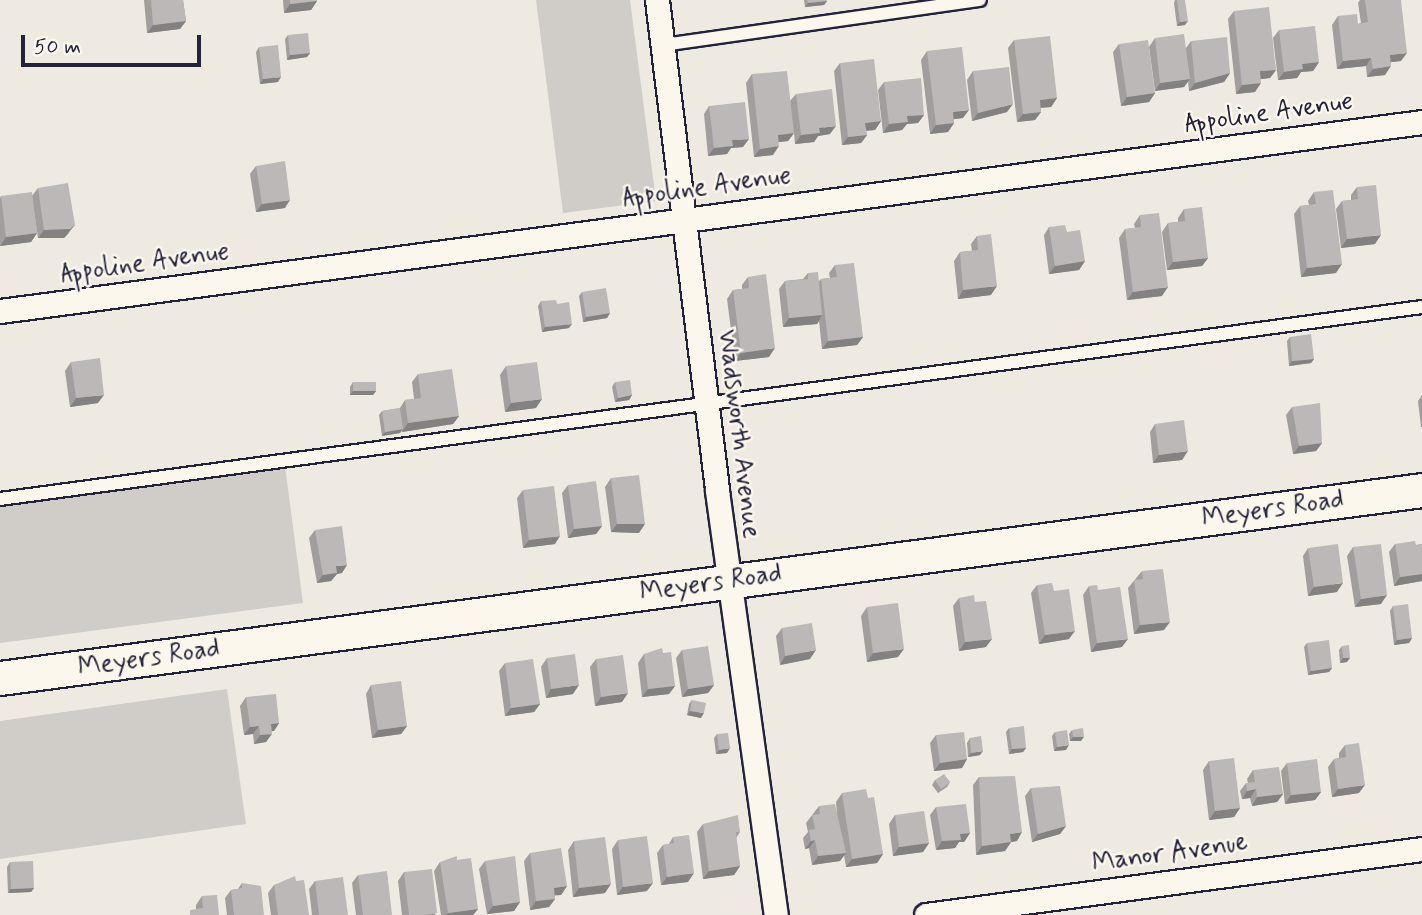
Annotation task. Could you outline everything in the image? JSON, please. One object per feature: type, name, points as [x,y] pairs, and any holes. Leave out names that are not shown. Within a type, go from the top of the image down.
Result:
[{"type":"street","name":"Wadsworth Avenue","points":[[657,0],[729,582],[776,915]]},
{"type":"street","name":"Appoline Avenue","points":[[0,312],[1422,122]]},
{"type":"street","name":"Meyers Road","points":[[0,678],[1422,490]]},
{"type":"street","name":"Manor Avenue","points":[[926,915],[1422,849]]},
{"type":"lane","points":[[663,45],[979,0]]},
{"type":"lane","points":[[0,499],[1422,307]]},
{"type":"shaded area","points":[[536,0],[630,0],[656,201],[563,213]]},
{"type":"shaded area","points":[[285,466],[303,603],[0,643],[0,504]]},
{"type":"shaded area","points":[[227,689],[246,824],[0,859],[0,721]]},
{"type":"building","points":[[151,0],[183,0],[186,21],[153,25]]},
{"type":"building","points":[[290,0],[317,0],[317,1],[290,4]]},
{"type":"building","points":[[807,0],[827,0],[827,1],[808,3]]},
{"type":"building","points":[[1177,0],[1185,0],[1188,21],[1180,22]]},
{"type":"building","points":[[1365,0],[1401,0],[1407,53],[1390,55],[1391,66],[1373,69],[1371,58],[1343,61],[1338,16],[1357,14],[1358,24],[1368,22]]},
{"type":"building","points":[[1269,7],[1276,70],[1260,71],[1261,83],[1242,85],[1234,11]]},
{"type":"building","points":[[1315,26],[1319,62],[1302,64],[1303,69],[1284,72],[1279,30]]},
{"type":"building","points":[[308,33],[310,53],[290,55],[288,35]]},
{"type":"building","points":[[1184,34],[1190,79],[1160,83],[1155,38]]},
{"type":"building","points":[[1050,36],[1057,98],[1040,100],[1041,112],[1023,114],[1014,40]]},
{"type":"building","points":[[1227,37],[1230,73],[1195,83],[1191,41]]},
{"type":"building","points":[[1148,40],[1155,93],[1127,97],[1119,44]]},
{"type":"building","points":[[278,45],[281,77],[263,79],[259,47]]},
{"type":"building","points":[[962,47],[969,110],[953,112],[954,123],[936,125],[927,51]]},
{"type":"building","points":[[874,59],[881,121],[865,123],[867,135],[848,137],[840,63]]},
{"type":"building","points":[[1009,67],[1013,104],[978,113],[973,71]]},
{"type":"building","points":[[787,71],[794,133],[778,135],[779,146],[760,149],[752,74]]},
{"type":"building","points":[[921,78],[924,115],[907,116],[908,122],[889,124],[884,82]]},
{"type":"building","points":[[832,89],[836,126],[819,128],[820,133],[801,135],[796,94]]},
{"type":"building","points":[[745,102],[749,139],[732,140],[733,146],[714,148],[709,106]]},
{"type":"building","points":[[285,161],[290,200],[262,204],[256,166]]},
{"type":"building","points":[[68,183],[75,225],[70,229],[44,230],[38,188]]},
{"type":"building","points":[[1376,185],[1381,235],[1347,239],[1342,201],[1358,199],[1357,187]]},
{"type":"building","points":[[1333,190],[1342,264],[1307,268],[1300,206],[1316,204],[1314,192]]},
{"type":"building","points":[[32,192],[37,233],[6,237],[1,196]]},
{"type":"building","points":[[1202,207],[1208,258],[1173,262],[1168,223],[1185,221],[1184,209]]},
{"type":"building","points":[[1159,213],[1168,287],[1133,292],[1125,229],[1141,227],[1140,215]]},
{"type":"building","points":[[1065,225],[1067,232],[1080,230],[1085,261],[1055,266],[1049,227]]},
{"type":"building","points":[[991,234],[997,286],[963,290],[960,252],[978,250],[977,236]]},
{"type":"building","points":[[854,263],[863,337],[828,341],[821,279],[837,277],[835,265]]},
{"type":"building","points":[[818,272],[822,315],[789,318],[785,281],[808,279],[808,273]]},
{"type":"building","points":[[766,274],[775,348],[741,353],[733,290],[749,288],[748,277]]},
{"type":"building","points":[[606,288],[610,313],[586,317],[582,292]]},
{"type":"building","points":[[556,300],[557,304],[569,302],[572,324],[545,327],[541,301]]},
{"type":"building","points":[[1311,334],[1314,359],[1292,361],[1290,337]]},
{"type":"building","points":[[100,358],[104,395],[76,398],[71,362]]},
{"type":"building","points":[[537,362],[542,399],[511,403],[506,366]]},
{"type":"building","points":[[452,369],[459,416],[408,423],[405,400],[421,398],[418,374]]},
{"type":"building","points":[[630,380],[632,395],[618,398],[615,382]]},
{"type":"building","points":[[353,382],[376,382],[376,391],[353,391]]},
{"type":"building","points":[[1320,403],[1322,443],[1299,446],[1292,407]]},
{"type":"building","points":[[400,408],[403,429],[385,432],[382,411]]},
{"type":"building","points":[[1184,420],[1188,451],[1159,455],[1155,424]]},
{"type":"building","points":[[639,475],[645,524],[617,524],[611,478]]},
{"type":"building","points":[[596,481],[602,526],[574,529],[568,485]]},
{"type":"building","points":[[554,486],[560,536],[529,540],[523,490]]},
{"type":"building","points":[[342,526],[347,565],[336,566],[337,573],[323,575],[315,530]]},
{"type":"building","points":[[1415,541],[1416,545],[1422,544],[1422,574],[1400,577],[1395,544]]},
{"type":"building","points":[[1338,544],[1343,583],[1314,587],[1308,548]]},
{"type":"building","points":[[1381,544],[1387,595],[1361,599],[1353,547]]},
{"type":"building","points":[[1163,569],[1170,622],[1140,625],[1134,580],[1143,579],[1142,571]]},
{"type":"building","points":[[1052,583],[1054,591],[1069,589],[1075,631],[1045,635],[1037,585]]},
{"type":"building","points":[[1097,585],[1098,590],[1120,587],[1128,639],[1097,643],[1089,586]]},
{"type":"building","points":[[974,595],[975,602],[986,601],[992,639],[965,642],[959,598]]},
{"type":"building","points":[[898,603],[904,649],[873,653],[867,607]]},
{"type":"building","points":[[1408,604],[1412,638],[1397,640],[1393,606]]},
{"type":"building","points":[[812,623],[816,650],[785,656],[782,628]]},
{"type":"building","points":[[1329,640],[1332,668],[1311,671],[1307,643]]},
{"type":"building","points":[[1349,645],[1350,658],[1343,658],[1342,646]]},
{"type":"building","points":[[708,646],[714,685],[688,689],[682,650]]},
{"type":"building","points":[[662,648],[663,653],[671,652],[675,686],[648,689],[644,654]]},
{"type":"building","points":[[575,654],[579,685],[551,689],[547,658]]},
{"type":"building","points":[[623,655],[628,693],[601,697],[596,659]]},
{"type":"building","points":[[533,659],[540,704],[511,708],[505,663]]},
{"type":"building","points":[[401,681],[407,726],[378,730],[371,685]]},
{"type":"building","points":[[276,694],[279,723],[271,724],[272,734],[260,735],[259,726],[250,727],[246,697]]},
{"type":"building","points":[[692,700],[706,703],[704,713],[690,711]]},
{"type":"building","points":[[1024,726],[1026,748],[1012,749],[1009,728]]},
{"type":"building","points":[[1083,728],[1084,737],[1073,737],[1072,730]]},
{"type":"building","points":[[1067,730],[1069,745],[1057,747],[1055,732]]},
{"type":"building","points":[[964,732],[967,759],[940,763],[936,735]]},
{"type":"building","points":[[728,733],[730,748],[719,750],[717,734]]},
{"type":"building","points":[[981,736],[983,751],[971,753],[970,738]]},
{"type":"building","points":[[1359,743],[1365,785],[1338,789],[1334,759],[1346,757],[1345,745]]},
{"type":"building","points":[[1234,758],[1240,808],[1215,811],[1209,761]]},
{"type":"building","points":[[1317,759],[1321,792],[1291,795],[1287,763]]},
{"type":"building","points":[[1279,767],[1283,794],[1257,797],[1256,789],[1247,791],[1246,783],[1255,782],[1253,770]]},
{"type":"building","points":[[944,774],[950,782],[941,789],[935,780]]},
{"type":"building","points":[[1015,776],[1022,832],[1010,834],[1011,842],[982,846],[979,777]]},
{"type":"building","points":[[1060,786],[1066,826],[1038,834],[1031,788]]},
{"type":"building","points":[[866,789],[868,798],[874,797],[883,854],[852,859],[842,793]]},
{"type":"building","points":[[835,804],[846,853],[818,856],[815,840],[811,841],[809,830],[815,829],[812,815],[820,814],[819,806]]},
{"type":"building","points":[[966,804],[970,833],[960,834],[961,840],[942,841],[936,807]]},
{"type":"building","points":[[924,811],[929,843],[899,847],[895,815]]},
{"type":"building","points":[[738,815],[740,832],[736,832],[740,866],[709,871],[703,824]]},
{"type":"building","points":[[689,835],[694,873],[667,877],[663,845],[674,843],[673,837]]},
{"type":"building","points":[[647,836],[653,883],[623,887],[618,840]]},
{"type":"building","points":[[605,837],[611,884],[579,888],[574,841]]},
{"type":"building","points":[[561,848],[567,886],[554,888],[555,899],[536,901],[530,853]]},
{"type":"building","points":[[457,856],[457,860],[471,858],[478,909],[448,913],[440,862]]},
{"type":"building","points":[[515,856],[520,902],[493,906],[485,861]]},
{"type":"building","points":[[33,861],[34,888],[11,889],[10,862]]},
{"type":"building","points":[[432,869],[437,913],[409,915],[404,872]]},
{"type":"building","points":[[387,871],[392,915],[363,915],[358,875]]},
{"type":"building","points":[[295,876],[296,881],[304,880],[309,915],[278,915],[274,885]]},
{"type":"building","points":[[343,877],[348,915],[319,915],[315,881]]},
{"type":"building","points":[[242,883],[261,886],[264,915],[234,915],[231,890],[242,888]]},
{"type":"building","points":[[217,895],[219,915],[190,915],[190,910],[203,908],[202,896]]}]
